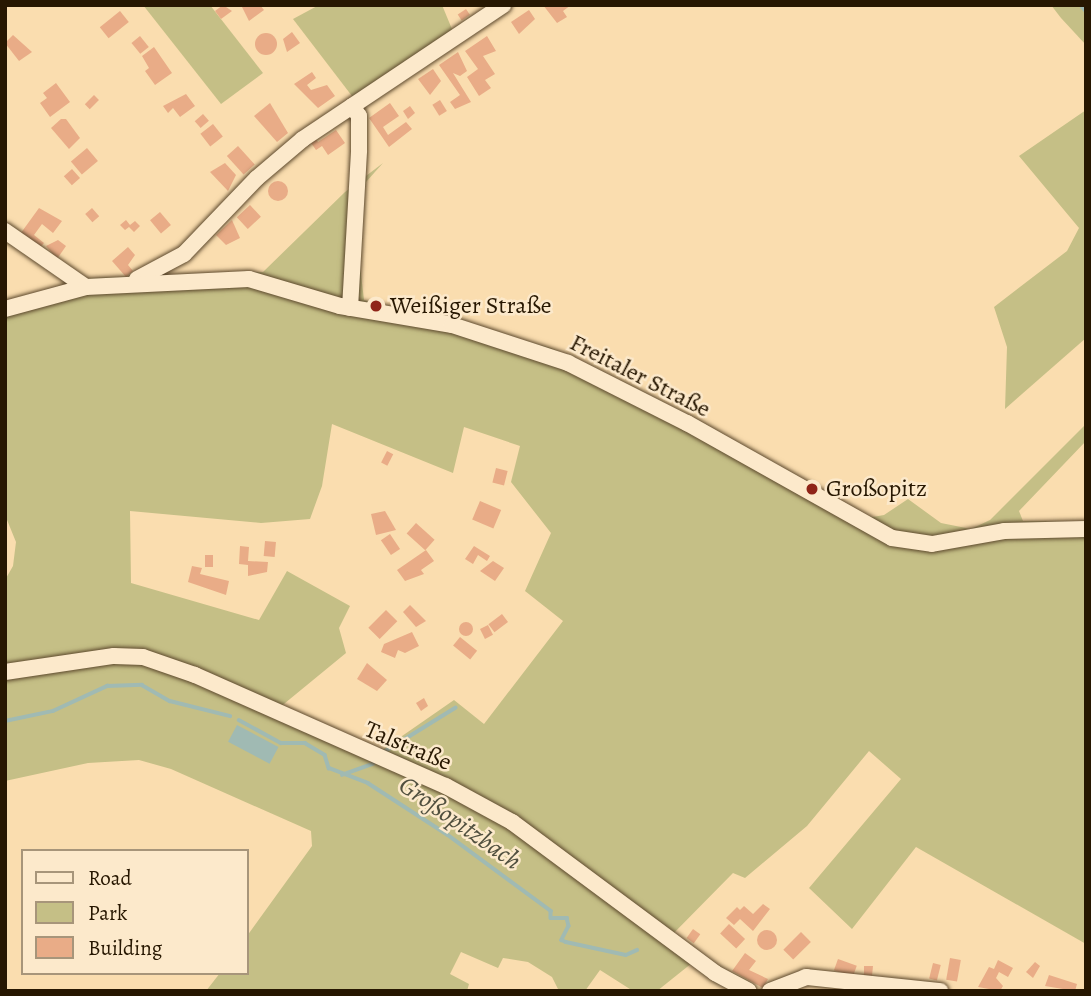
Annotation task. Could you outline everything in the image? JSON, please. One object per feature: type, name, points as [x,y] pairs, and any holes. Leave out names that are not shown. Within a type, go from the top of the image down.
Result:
[{"type":"street","points":[[136,283],[136,279],[184,254],[273,163],[352,106],[503,5]]},
{"type":"street","points":[[350,308],[359,150],[359,116],[352,106]]},
{"type":"street","points":[[5,231],[86,287]]},
{"type":"street","name":"Freitaler Straße","points":[[5,309],[86,287],[249,279],[350,308],[452,325],[568,363],[687,423],[892,538],[932,544],[1004,531],[1086,529]]},
{"type":"street","name":"Talstraße","points":[[5,672],[114,656],[143,657],[195,675],[446,786],[513,822],[715,973],[749,991]]},
{"type":"street","points":[[770,991],[806,977],[940,991]]},
{"type":"green space","points":[[143,5],[210,5],[263,73],[221,104]]},
{"type":"green space","points":[[319,5],[442,5],[454,34],[355,100],[293,19]]},
{"type":"green space","points":[[1051,5],[1086,5],[1086,45],[1061,18]]},
{"type":"green space","points":[[1086,110],[1086,338],[1005,409],[1007,347],[994,307],[1067,251],[1079,228],[1019,156]]},
{"type":"green space","points":[[383,163],[366,182],[363,199],[360,266],[364,300],[551,348],[655,399],[867,518],[884,515],[908,499],[941,523],[971,529],[990,520],[1086,424],[1086,441],[1019,511],[1023,521],[1086,522],[1086,944],[916,847],[852,929],[809,888],[901,779],[869,751],[807,826],[745,878],[733,873],[666,941],[692,963],[657,991],[633,991],[600,970],[585,991],[559,991],[552,977],[528,962],[503,958],[498,968],[461,952],[450,974],[469,984],[467,991],[206,991],[218,975],[248,975],[248,935],[312,846],[311,831],[171,769],[139,760],[88,763],[5,781],[5,580],[13,566],[16,542],[5,515],[5,303],[91,278],[263,272],[345,192]],"holes":[[[332,424],[453,473],[464,427],[520,446],[511,482],[551,533],[525,591],[563,621],[484,724],[454,700],[379,752],[279,708],[346,653],[339,628],[350,606],[287,571],[259,620],[131,583],[130,511],[261,523],[310,519],[322,486]]]},
{"type":"water","points":[[237,725],[278,747],[270,764],[228,742]]},
{"type":"building","points":[[223,5],[232,11],[221,19],[215,11]]},
{"type":"building","points":[[241,5],[260,5],[264,10],[249,21]]},
{"type":"building","points":[[543,5],[571,5],[563,11],[567,17],[557,23]]},
{"type":"building","points":[[466,9],[470,15],[462,20],[458,15]]},
{"type":"building","points":[[529,10],[535,19],[519,34],[511,22]]},
{"type":"building","points":[[120,11],[129,22],[109,38],[100,27]]},
{"type":"building","points":[[292,32],[300,43],[287,52],[283,39]]},
{"type":"building","points":[[266,33],[274,36],[277,44],[274,52],[266,55],[258,52],[255,44],[258,36]]},
{"type":"building","points":[[13,35],[32,52],[19,61],[5,43]]},
{"type":"building","points":[[140,36],[149,47],[140,54],[131,43]]},
{"type":"building","points":[[487,36],[496,51],[483,56],[495,74],[485,80],[491,88],[479,96],[467,77],[478,69],[465,51]]},
{"type":"building","points":[[154,47],[172,73],[155,85],[145,71],[149,68],[142,56]]},
{"type":"building","points":[[458,52],[467,71],[460,76],[453,73],[471,102],[455,109],[450,102],[460,95],[439,65]]},
{"type":"building","points":[[433,69],[441,81],[430,95],[418,79]]},
{"type":"building","points":[[312,72],[316,78],[307,85],[311,90],[327,85],[335,96],[318,108],[294,84]]},
{"type":"building","points":[[56,83],[70,102],[50,117],[40,103],[47,98],[43,93]]},
{"type":"building","points":[[186,94],[195,106],[180,117],[173,108],[168,113],[163,106]]},
{"type":"building","points":[[94,95],[99,100],[90,109],[85,104]]},
{"type":"building","points":[[440,100],[447,111],[439,116],[432,105]]},
{"type":"building","points":[[270,103],[288,133],[277,142],[254,116]]},
{"type":"building","points":[[390,103],[399,116],[383,127],[388,135],[406,122],[412,129],[389,147],[369,118]]},
{"type":"building","points":[[410,106],[415,113],[408,119],[403,111]]},
{"type":"building","points":[[203,114],[209,121],[201,128],[195,121]]},
{"type":"building","points":[[61,119],[66,119],[80,138],[69,149],[51,128]]},
{"type":"building","points":[[213,124],[223,137],[210,146],[200,134]]},
{"type":"building","points":[[336,130],[345,143],[328,155],[322,146],[316,150],[309,140],[314,136],[318,142]]},
{"type":"building","points":[[238,146],[255,165],[244,175],[227,156]]},
{"type":"building","points":[[87,148],[98,161],[82,175],[71,161]]},
{"type":"building","points":[[225,163],[236,175],[228,191],[210,172]]},
{"type":"building","points":[[72,169],[80,178],[72,185],[64,176]]},
{"type":"building","points":[[278,181],[285,184],[288,191],[285,198],[278,201],[271,198],[268,191],[271,184]]},
{"type":"building","points":[[250,205],[261,217],[248,229],[237,217]]},
{"type":"building","points":[[39,208],[62,221],[53,233],[42,224],[34,235],[44,243],[37,251],[18,237]]},
{"type":"building","points":[[92,208],[99,216],[92,222],[85,214]]},
{"type":"building","points":[[160,212],[171,225],[161,233],[150,220]]},
{"type":"building","points":[[126,220],[130,225],[135,221],[140,226],[134,232],[129,227],[125,230],[120,225]]},
{"type":"building","points":[[232,220],[240,238],[226,245],[216,235]]},
{"type":"building","points":[[58,240],[66,246],[57,259],[46,246]]},
{"type":"building","points":[[128,247],[135,255],[128,265],[133,271],[126,277],[112,261]]},
{"type":"building","points":[[387,451],[393,454],[387,466],[381,463]]},
{"type":"building","points":[[496,468],[508,471],[504,485],[492,483]]},
{"type":"building","points":[[480,501],[501,510],[493,528],[472,519]]},
{"type":"building","points":[[385,511],[396,530],[376,535],[371,514]]},
{"type":"building","points":[[416,523],[435,540],[425,550],[407,533]]},
{"type":"building","points":[[390,534],[400,549],[391,555],[381,540]]},
{"type":"building","points":[[265,541],[276,542],[275,557],[264,556]]},
{"type":"building","points":[[240,546],[249,547],[248,561],[268,562],[267,572],[248,576],[248,565],[239,564]]},
{"type":"building","points":[[474,546],[490,556],[487,561],[478,555],[473,564],[465,559]]},
{"type":"building","points":[[426,550],[434,561],[421,570],[424,574],[405,581],[397,570]]},
{"type":"building","points":[[205,555],[213,555],[213,567],[205,567]]},
{"type":"building","points":[[493,561],[504,568],[495,581],[480,571]]},
{"type":"building","points":[[192,566],[202,568],[200,574],[229,581],[226,595],[188,582]]},
{"type":"building","points":[[410,605],[426,621],[416,627],[403,612]]},
{"type":"building","points":[[386,610],[397,621],[380,639],[368,628]]},
{"type":"building","points":[[502,614],[508,622],[494,632],[488,624]]},
{"type":"building","points":[[463,622],[469,622],[473,629],[469,636],[463,636],[459,632],[459,626]]},
{"type":"building","points":[[488,625],[493,635],[485,639],[480,629]]},
{"type":"building","points":[[412,632],[419,646],[405,653],[398,650],[395,658],[381,652],[384,644]]},
{"type":"building","points":[[460,637],[477,651],[470,659],[453,646]]},
{"type":"building","points":[[367,663],[387,680],[377,691],[357,679]]},
{"type":"building","points":[[424,698],[428,706],[421,711],[416,703]]},
{"type":"building","points":[[763,904],[770,909],[753,931],[740,919],[734,925],[726,918],[737,907],[740,910],[744,906],[753,914]]},
{"type":"building","points":[[729,924],[745,939],[736,949],[720,934]]},
{"type":"building","points":[[693,929],[700,934],[694,943],[687,938]]},
{"type":"building","points":[[767,930],[774,933],[777,940],[774,947],[767,950],[760,947],[757,940],[760,933]]},
{"type":"building","points":[[801,932],[811,942],[793,960],[783,950]]},
{"type":"building","points":[[745,953],[756,961],[749,970],[768,979],[763,988],[732,971]]},
{"type":"building","points":[[950,958],[961,960],[957,982],[946,980]]},
{"type":"building","points":[[838,959],[857,966],[853,977],[834,970]]},
{"type":"building","points":[[998,960],[1013,968],[1008,977],[999,972],[996,978],[1003,986],[1000,991],[978,987],[989,967],[994,969]]},
{"type":"building","points":[[1035,962],[1040,966],[1033,978],[1026,972]]},
{"type":"building","points":[[933,963],[941,965],[937,980],[929,979]]},
{"type":"building","points":[[864,966],[873,966],[872,976],[864,975]]},
{"type":"building","points":[[1049,975],[1077,984],[1075,991],[1045,986]]},
{"type":"waterway","points":[[1081,5],[1086,11]]},
{"type":"waterway","name":"Großopitzbach","points":[[5,721],[53,711],[107,686],[142,685],[170,701],[230,716]]},
{"type":"waterway","points":[[384,752],[455,708]]},
{"type":"waterway","name":"Großopitzbach","points":[[239,720],[281,743],[305,743],[325,755],[329,768],[368,783],[448,835],[551,911],[551,918],[567,918],[569,926],[562,940],[626,955],[637,950]]},
{"type":"waterway","points":[[342,775],[373,764]]},
{"type":"place","name":"Weißiger Straße","points":[[376,306]]},
{"type":"place","name":"Großopitz","points":[[812,489]]}]
